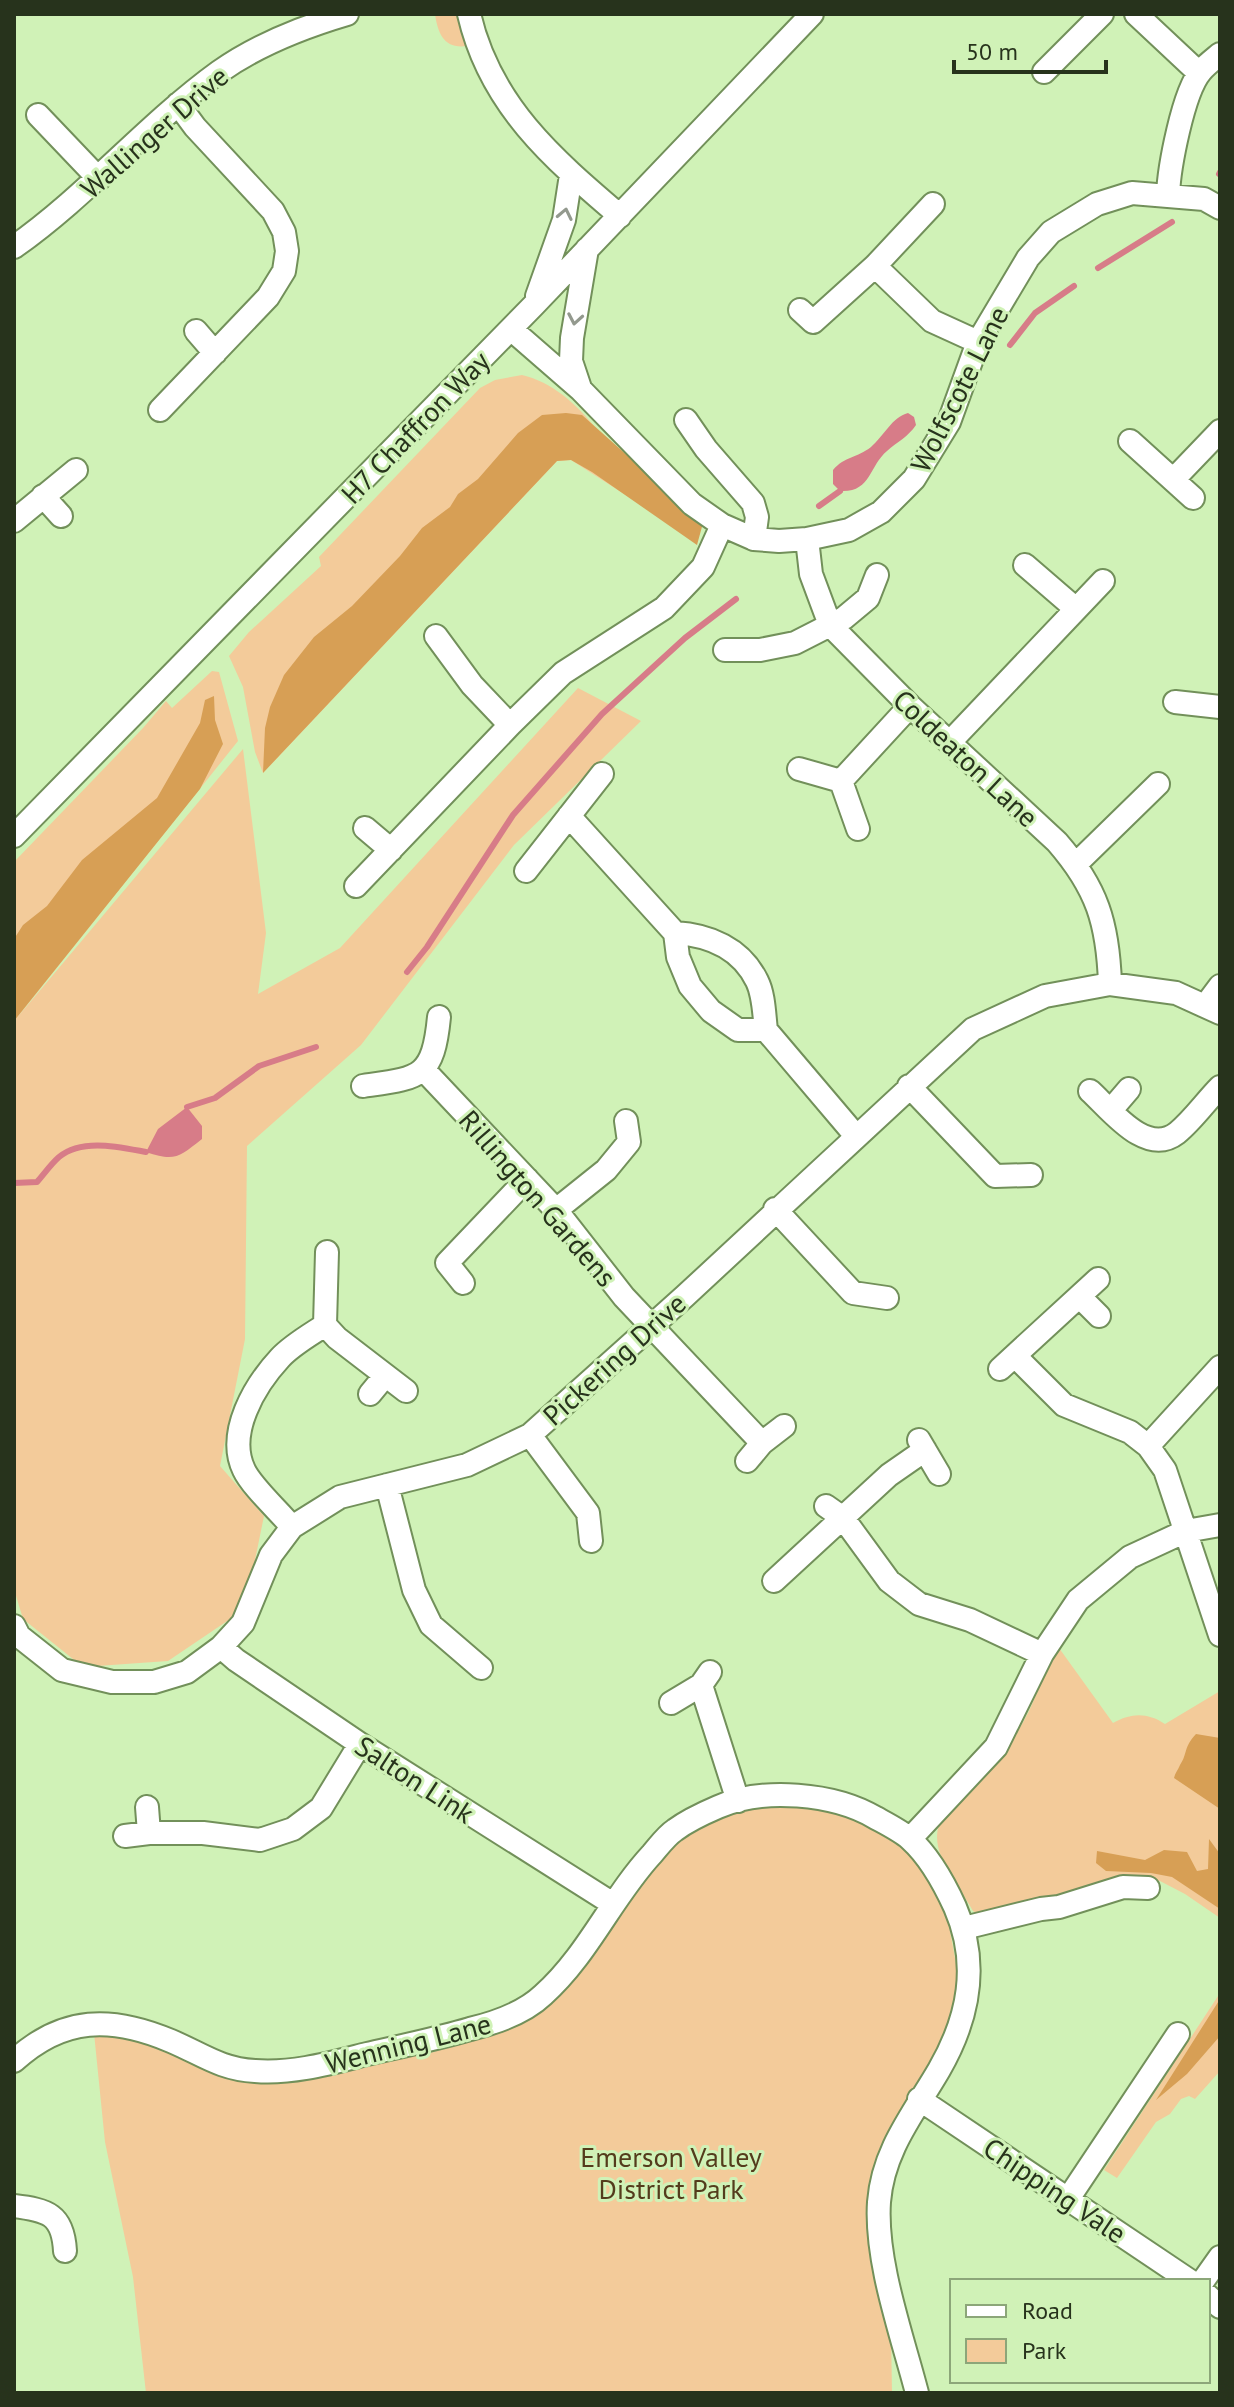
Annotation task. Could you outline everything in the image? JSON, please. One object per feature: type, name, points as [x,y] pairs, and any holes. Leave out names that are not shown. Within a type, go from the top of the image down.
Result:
[{"type":"street","name":"Wallinger Drive","points":[[14,247],[51,221],[178,104],[233,64],[319,18],[347,14]]},
{"type":"street","points":[[469,14],[476,45],[497,87],[522,124],[571,175],[620,216]]},
{"type":"street","name":"H7 Chaffron Way","points":[[14,836],[511,329],[812,14]]},
{"type":"street","points":[[1044,72],[1102,14]]},
{"type":"street","points":[[1136,14],[1199,73]]},
{"type":"street","points":[[1168,195],[1168,172],[1187,104],[1199,73],[1220,54]]},
{"type":"street","points":[[160,410],[268,297],[284,271],[287,251],[284,232],[273,211],[195,127],[178,104]]},
{"type":"street","points":[[38,115],[99,179]]},
{"type":"street","points":[[534,305],[564,220],[571,175]]},
{"type":"street","name":"Wolfscote Lane","points":[[511,329],[581,390],[692,504],[722,525],[754,539],[807,539],[849,530],[881,512],[914,479],[949,422],[978,342],[1028,258],[1051,232],[1097,204],[1132,193],[1204,199],[1220,208]]},
{"type":"street","points":[[800,310],[813,322],[875,266],[933,204]]},
{"type":"street","points":[[581,390],[571,361],[572,338],[588,248]]},
{"type":"street","points":[[875,266],[932,321],[978,342]]},
{"type":"street","points":[[196,331],[215,353]]},
{"type":"street","points":[[686,420],[706,449],[753,503],[757,517],[754,539]]},
{"type":"street","points":[[1173,480],[1220,431]]},
{"type":"street","points":[[1130,441],[1193,498]]},
{"type":"street","points":[[14,521],[76,470]]},
{"type":"street","points":[[43,496],[61,516]]},
{"type":"street","points":[[356,886],[563,673],[664,608],[703,567],[722,525]]},
{"type":"street","name":"Coldeaton Lane","points":[[807,539],[811,574],[830,625],[910,706],[1057,842],[1076,864],[1096,897],[1109,958],[1110,984]]},
{"type":"street","points":[[1025,565],[1076,609]]},
{"type":"street","points":[[725,650],[760,650],[795,643],[844,618],[868,598],[877,575]]},
{"type":"street","points":[[950,742],[1103,581]]},
{"type":"street","points":[[450,642],[472,685],[510,725]]},
{"type":"street","points":[[1175,702],[1220,707]]},
{"type":"street","points":[[841,781],[910,706]]},
{"type":"street","points":[[799,769],[841,781]]},
{"type":"street","points":[[526,871],[602,774]]},
{"type":"street","points":[[841,781],[858,829]]},
{"type":"street","points":[[1076,864],[1158,783]]},
{"type":"street","points":[[569,816],[675,933],[678,957],[690,986],[711,1011],[738,1030],[766,1030]]},
{"type":"street","points":[[365,828],[391,850]]},
{"type":"street","points":[[675,933],[699,935],[720,942],[742,960],[757,980],[763,999],[766,1030],[856,1136]]},
{"type":"street","name":"Pickering Drive","points":[[14,1626],[19,1636],[62,1670],[112,1682],[154,1682],[187,1672],[221,1647],[243,1623],[271,1555],[292,1527],[340,1497],[467,1465],[530,1435],[973,1029],[1045,996],[1110,984],[1176,993],[1212,1009]]},
{"type":"street","points":[[1212,1009],[1220,986]]},
{"type":"street","points":[[363,1086],[406,1080],[424,1070],[436,1047],[439,1017]]},
{"type":"street","name":"Rillington Gardens","points":[[424,1070],[556,1210],[624,1297],[762,1443]]},
{"type":"street","points":[[909,1086],[995,1176],[1031,1175]]},
{"type":"street","points":[[1090,1091],[1135,1133],[1154,1140],[1175,1135],[1220,1087]]},
{"type":"street","points":[[1111,1110],[1129,1089]]},
{"type":"street","points":[[556,1210],[606,1170],[629,1142],[626,1121]]},
{"type":"street","points":[[463,1283],[447,1263],[527,1179]]},
{"type":"street","points":[[775,1209],[853,1293],[887,1298]]},
{"type":"street","points":[[320,1260],[325,1325],[384,1377],[406,1391]]},
{"type":"street","points":[[1098,1279],[1007,1362],[1064,1405],[1130,1432],[1148,1446],[1165,1470],[1186,1531],[1216,1644]]},
{"type":"street","points":[[1080,1297],[1099,1316]]},
{"type":"street","points":[[292,1527],[245,1472],[238,1449],[243,1418],[258,1388],[281,1357],[325,1325]]},
{"type":"street","points":[[1148,1446],[1206,1372]]},
{"type":"street","points":[[370,1394],[384,1377]]},
{"type":"street","points":[[747,1461],[762,1443],[784,1426]]},
{"type":"street","points":[[530,1435],[588,1513],[591,1541]]},
{"type":"street","points":[[774,1581],[834,1512],[889,1475],[922,1444],[939,1474]]},
{"type":"street","points":[[387,1485],[425,1632],[481,1668]]},
{"type":"street","points":[[834,1512],[889,1581],[919,1604],[970,1620],[1042,1654]]},
{"type":"street","points":[[910,1839],[996,1747],[1042,1654],[1078,1600],[1130,1557],[1186,1531],[1220,1525]]},
{"type":"street","name":"Salton Link","points":[[221,1647],[360,1744],[613,1904]]},
{"type":"street","points":[[671,1703],[705,1678],[738,1801]]},
{"type":"street","points":[[125,1836],[203,1833],[260,1840],[293,1829],[321,1808],[360,1744]]},
{"type":"street","name":"Wenning Lane","points":[[14,2061],[34,2042],[78,2024],[134,2028],[173,2042],[212,2063],[254,2071],[314,2067],[496,2023],[541,1998],[570,1967],[632,1876],[674,1830],[720,1806],[775,1794],[821,1798],[870,1814],[910,1839],[940,1876],[964,1928],[958,1979],[963,2021],[939,2070],[890,2150],[879,2201],[884,2256],[895,2314],[917,2393]]},
{"type":"street","points":[[147,1807],[149,1833]]},
{"type":"street","points":[[964,1928],[1059,1907],[1123,1887],[1148,1888]]},
{"type":"street","points":[[1068,2199],[1145,2062],[1178,2034]]},
{"type":"street","name":"Chipping Vale","points":[[919,2099],[1187,2279]]},
{"type":"street","points":[[14,2206],[38,2208],[56,2218],[64,2232],[65,2251]]},
{"type":"street","points":[[1204,2279],[1220,2257]]},
{"type":"green space","points":[[435,14],[457,14],[467,46],[453,45],[444,39]]},
{"type":"green space","points":[[522,375],[563,395],[581,411],[611,449],[649,510],[571,460],[557,461],[263,773],[255,752],[243,687],[229,656],[249,632],[321,566],[319,557],[480,388],[495,380]]},
{"type":"green space","points":[[212,671],[219,672],[238,741],[16,1019],[243,749],[266,933],[258,994],[340,948],[578,688],[641,721],[514,845],[361,1045],[247,1146],[245,1339],[220,1466],[264,1516],[245,1609],[168,1661],[83,1667],[23,1619],[14,1589],[14,862],[166,701],[172,708]]},
{"type":"green space","points":[[1059,1648],[1113,1723],[1139,1715],[1165,1724],[1220,1691],[1220,1918],[1160,1881],[1133,1878],[981,1916],[973,1911],[954,1880],[938,1847],[939,1825],[1010,1742],[1029,1711]]},
{"type":"green space","name":"Emerson Valley District Park","points":[[777,1801],[870,1814],[940,1876],[963,2002],[907,2103],[889,2210],[892,2393],[146,2393],[133,2277],[105,2142],[93,2023],[238,2077],[434,2052],[553,1985],[674,1830]]},
{"type":"green space","points":[[1220,1993],[1220,2071],[1195,2099],[1189,2096],[1181,2099],[1170,2114],[1156,2122],[1117,2178],[1104,2170]]},
{"type":"shaded area","points":[[908,413],[914,417],[916,425],[913,429],[881,457],[864,483],[858,488],[840,491],[833,484],[833,470],[871,447],[893,423]]},
{"type":"shaded area","points":[[542,415],[582,415],[703,523],[697,545],[592,472],[571,460],[557,461],[263,773],[265,728],[270,707],[284,675],[314,637],[352,606],[422,528],[450,507],[458,494],[478,479],[518,433]]},
{"type":"shaded area","points":[[214,696],[215,720],[223,744],[200,789],[14,1021],[14,939],[23,925],[47,906],[82,860],[157,798],[200,723],[205,700]]},
{"type":"shaded area","points":[[187,1107],[202,1126],[202,1139],[176,1156],[164,1157],[146,1152],[158,1129]]},
{"type":"shaded area","points":[[1196,1734],[1220,1738],[1220,1809],[1174,1778]]},
{"type":"shaded area","points":[[1209,1839],[1220,1854],[1220,1909],[1172,1877],[1106,1871],[1096,1863],[1097,1851],[1145,1860],[1164,1850],[1187,1852],[1197,1871],[1208,1869]]},
{"type":"shaded area","points":[[1220,1999],[1220,2036],[1187,2074],[1156,2100]]},
{"type":"waterway","points":[[1098,268],[1172,222]]},
{"type":"waterway","points":[[1010,345],[1035,313],[1074,286]]},
{"type":"waterway","points":[[819,506],[840,491]]},
{"type":"waterway","points":[[407,972],[427,947],[513,815],[602,714],[685,638],[736,599]]},
{"type":"waterway","points":[[187,1107],[215,1098],[259,1066],[316,1047]]},
{"type":"waterway","points":[[14,1183],[37,1182],[59,1157],[78,1148],[101,1146],[146,1152]]}]
